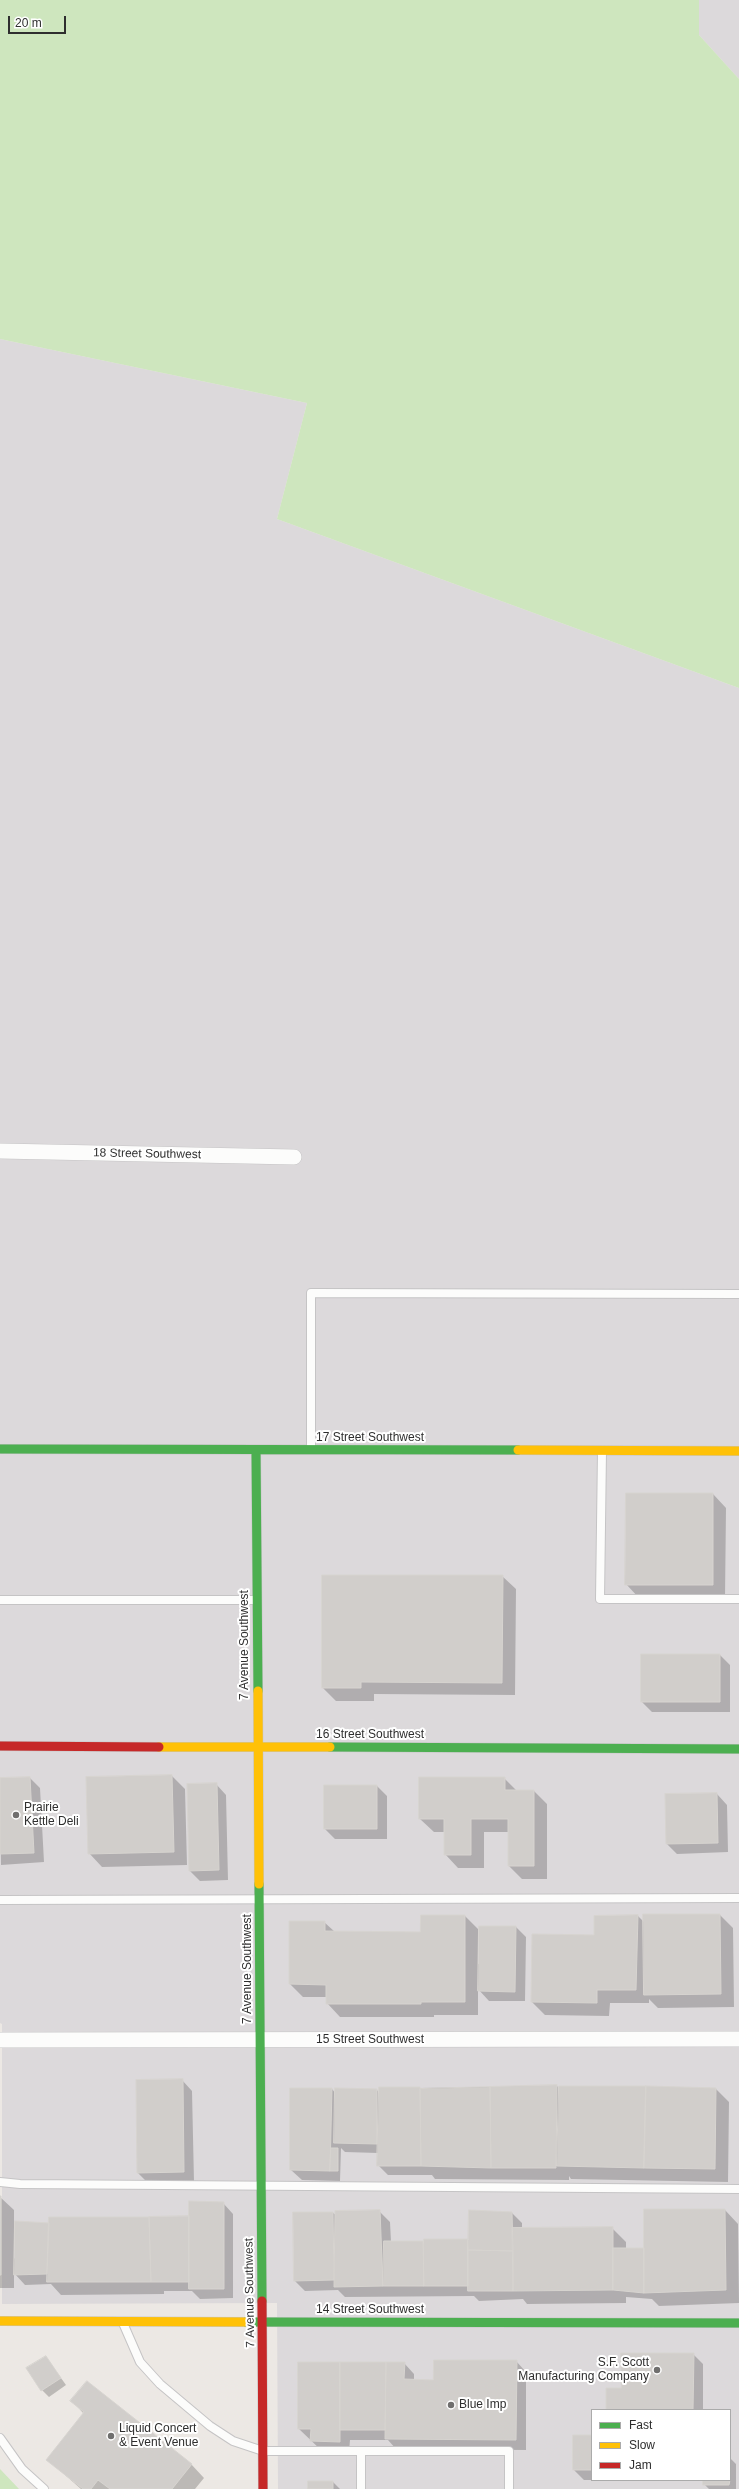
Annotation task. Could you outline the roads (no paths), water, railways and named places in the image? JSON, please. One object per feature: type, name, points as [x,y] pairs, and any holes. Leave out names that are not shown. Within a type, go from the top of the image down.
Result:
[{"type":"street","name":"18 Street Southwest","points":[[0,1151],[294,1157]]},
{"type":"street","name":"17 Street Southwest","points":[[0,1449],[739,1451]]},
{"type":"street","name":"7 Avenue Southwest","points":[[256,1450],[263,2489]]},
{"type":"street","name":"16 Street Southwest","points":[[0,1746],[739,1749]]},
{"type":"street","name":"15 Street Southwest","points":[[0,2040],[739,2039]]},
{"type":"street","name":"14 Street Southwest","points":[[0,2321],[739,2323]]},
{"type":"lane","points":[[311,1450],[311,1293],[739,1294]]},
{"type":"lane","points":[[602,1450],[600,1599],[739,1599]]},
{"type":"lane","points":[[0,1600],[257,1600]]},
{"type":"lane","points":[[0,1900],[259,1901],[739,1898]]},
{"type":"lane","points":[[0,2182],[20,2184],[739,2189]]},
{"type":"lane","points":[[122,2322],[140,2362],[160,2384],[210,2426],[234,2441],[263,2451],[509,2451],[509,2489]]},
{"type":"lane","points":[[0,2438],[22,2469],[44,2489]]},
{"type":"lane","points":[[361,2451],[361,2489]]},
{"type":"place","name":"Prairie Kettle Deli","points":[[16,1815]]},
{"type":"place","name":"S.F. Scott Manufacturing Company","points":[[657,2370]]},
{"type":"place","name":"Blue Imp","points":[[451,2405]]},
{"type":"place","name":"Liquid Concert & Event Venue","points":[[111,2436]]}]
